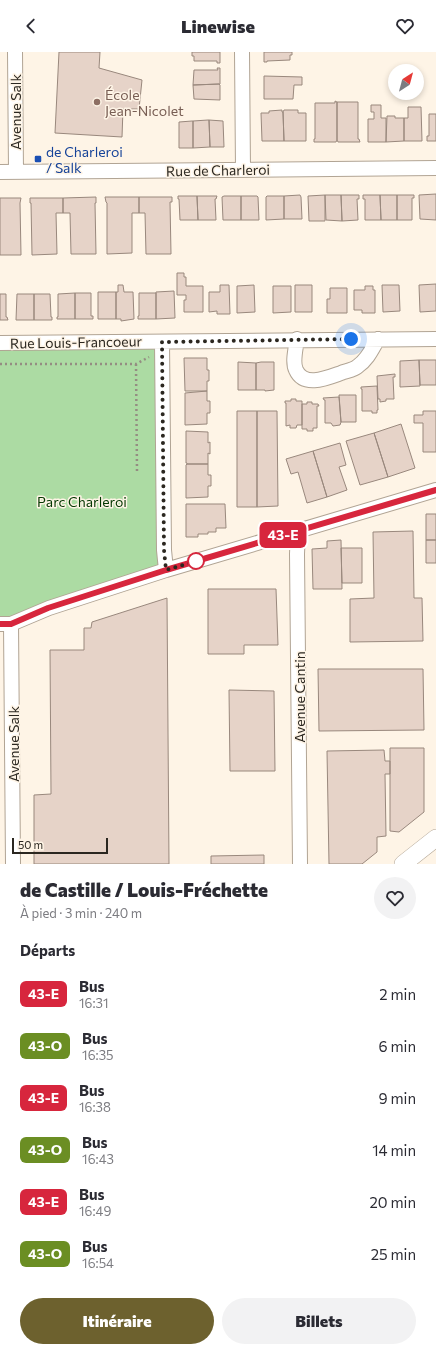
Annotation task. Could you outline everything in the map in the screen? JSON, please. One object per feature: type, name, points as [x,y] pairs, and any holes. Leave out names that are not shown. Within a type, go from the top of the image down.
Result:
[{"type":"street","name":"Avenue Salk","points":[[15,52],[16,171]]},
{"type":"street","points":[[242,52],[243,169]]},
{"type":"street","name":"Rue de Charleroi","points":[[0,172],[436,168]]},
{"type":"street","points":[[297,340],[295,361],[296,370],[302,378],[309,381],[357,368],[367,358],[378,339]]},
{"type":"street","name":"Rue Louis-Francoeur","points":[[0,343],[162,346],[297,340],[436,339]]},
{"type":"street","points":[[162,346],[164,550],[166,570]]},
{"type":"street","points":[[6,624],[48,608],[166,570],[436,490]]},
{"type":"street","name":"Avenue Cantin","points":[[298,530],[300,864]]},
{"type":"street","name":"Avenue Salk","points":[[6,624],[13,864]]},
{"type":"street","points":[[403,864],[436,838]]},
{"type":"path","points":[[0,364],[136,364],[162,346]]},
{"type":"path","points":[[136,364],[137,472]]},
{"type":"green space","name":"Parc Charleroi","points":[[162,342],[166,570],[0,624],[0,343]]},
{"type":"building","points":[[59,52],[100,52],[99,68],[142,80],[139,109],[123,109],[122,137],[55,133]]},
{"type":"building","points":[[192,52],[220,52],[220,63],[217,63],[217,61],[194,61]]},
{"type":"building","points":[[264,52],[292,52],[292,55],[290,55],[290,60],[264,62]]},
{"type":"building","points":[[217,68],[220,68],[220,84],[193,85],[194,70],[218,70]]},
{"type":"building","points":[[264,76],[302,77],[302,85],[294,85],[293,99],[264,99]]},
{"type":"building","points":[[219,84],[220,100],[194,99],[193,85]]},
{"type":"building","points":[[335,101],[337,102],[336,142],[314,142],[315,103],[335,103]]},
{"type":"building","points":[[337,102],[358,102],[358,139],[360,142],[338,142]]},
{"type":"building","points":[[371,105],[381,105],[381,118],[386,118],[386,142],[368,142],[368,119],[374,119],[374,112],[371,112]]},
{"type":"building","points":[[408,107],[421,107],[422,141],[404,141],[404,118],[408,118]]},
{"type":"building","points":[[282,110],[284,141],[262,141],[261,113]]},
{"type":"building","points":[[284,110],[298,110],[298,113],[306,113],[306,141],[284,141]]},
{"type":"building","points":[[429,114],[436,114],[436,141],[427,141],[427,136],[429,136]]},
{"type":"building","points":[[387,116],[404,118],[404,141],[386,142]]},
{"type":"building","points":[[209,120],[210,147],[193,148],[193,121]]},
{"type":"building","points":[[209,120],[223,121],[224,147],[210,147]]},
{"type":"building","points":[[193,121],[193,148],[179,148],[179,122]]},
{"type":"building","points":[[436,194],[436,220],[420,219],[419,195]]},
{"type":"building","points":[[300,195],[302,219],[284,219],[284,196]]},
{"type":"building","points":[[325,195],[325,221],[309,221],[308,196]]},
{"type":"building","points":[[325,195],[341,195],[342,221],[326,220]]},
{"type":"building","points":[[341,195],[359,195],[359,199],[357,199],[358,220],[342,221]]},
{"type":"building","points":[[363,195],[380,195],[381,220],[365,220],[365,199],[363,199]]},
{"type":"building","points":[[380,195],[397,195],[397,220],[381,220]]},
{"type":"building","points":[[397,195],[414,195],[414,198],[412,198],[412,220],[397,220]]},
{"type":"building","points":[[178,196],[197,196],[198,220],[180,220]]},
{"type":"building","points":[[197,196],[217,196],[215,199],[216,220],[198,220]]},
{"type":"building","points":[[241,196],[241,220],[223,220],[222,197]]},
{"type":"building","points":[[241,196],[258,197],[259,220],[241,220]]},
{"type":"building","points":[[267,196],[284,196],[284,219],[266,220]]},
{"type":"building","points":[[96,197],[96,254],[71,254],[70,213],[63,213],[63,198]]},
{"type":"building","points":[[105,197],[139,197],[139,213],[132,213],[132,253],[107,254],[107,203]]},
{"type":"building","points":[[139,197],[172,197],[172,202],[170,202],[171,254],[146,254],[145,213],[139,213]]},
{"type":"building","points":[[0,198],[21,198],[21,255],[0,255]]},
{"type":"building","points":[[30,198],[63,198],[63,213],[56,213],[57,254],[32,255]]},
{"type":"building","points":[[177,273],[184,273],[184,277],[186,277],[186,286],[203,286],[203,312],[184,312],[184,300],[186,300],[186,295],[177,295]]},
{"type":"building","points":[[436,284],[436,311],[420,312],[419,285]]},
{"type":"building","points":[[118,285],[123,285],[124,292],[133,292],[134,319],[121,321],[121,319],[116,319],[116,292],[118,292]]},
{"type":"building","points":[[220,285],[229,285],[230,314],[217,314],[217,311],[209,312],[209,292],[220,292]]},
{"type":"building","points":[[254,285],[255,312],[237,313],[237,286]]},
{"type":"building","points":[[295,285],[312,285],[312,312],[295,312]]},
{"type":"building","points":[[382,285],[399,285],[400,311],[383,312]]},
{"type":"building","points":[[273,286],[291,286],[291,312],[273,313]]},
{"type":"building","points":[[365,286],[373,286],[373,290],[375,290],[375,313],[362,313],[362,310],[354,310],[354,290],[365,290]]},
{"type":"building","points":[[330,288],[347,288],[347,313],[327,313],[327,299],[330,299]]},
{"type":"building","points":[[174,291],[175,318],[156,319],[156,292]]},
{"type":"building","points":[[98,292],[116,292],[116,319],[98,319]]},
{"type":"building","points":[[75,293],[75,319],[57,319],[58,294]]},
{"type":"building","points":[[75,293],[91,293],[91,316],[93,316],[93,319],[75,319]]},
{"type":"building","points":[[139,293],[156,293],[156,319],[138,319]]},
{"type":"building","points":[[0,294],[6,294],[6,317],[8,320],[0,320]]},
{"type":"building","points":[[17,294],[34,294],[34,320],[16,320]]},
{"type":"building","points":[[34,294],[50,294],[52,320],[34,320]]},
{"type":"building","points":[[184,358],[207,358],[209,381],[207,381],[207,391],[185,391]]},
{"type":"building","points":[[419,360],[420,386],[400,387],[400,361]]},
{"type":"building","points":[[419,360],[436,360],[436,385],[420,385]]},
{"type":"building","points":[[238,362],[256,363],[256,390],[238,390]]},
{"type":"building","points":[[274,362],[274,390],[256,390],[256,363]]},
{"type":"building","points":[[395,374],[395,377],[393,377],[394,399],[386,399],[386,401],[380,402],[380,399],[378,399],[377,376]]},
{"type":"building","points":[[377,386],[377,413],[372,413],[372,411],[362,411],[361,387]]},
{"type":"building","points":[[207,391],[207,401],[210,401],[210,413],[207,413],[207,424],[185,425],[185,393]]},
{"type":"building","points":[[339,395],[356,395],[356,422],[341,422]]},
{"type":"building","points":[[339,397],[341,422],[340,425],[333,426],[331,423],[325,423],[325,400],[323,398]]},
{"type":"building","points":[[291,399],[302,401],[302,425],[297,425],[296,428],[290,428],[290,425],[286,426],[285,401],[291,401]]},
{"type":"building","points":[[307,402],[318,404],[319,406],[317,406],[317,428],[313,428],[313,431],[302,429],[302,404],[307,404]]},
{"type":"building","points":[[237,411],[257,411],[257,507],[237,507]]},
{"type":"building","points":[[257,411],[277,411],[278,506],[257,507]]},
{"type":"building","points":[[423,411],[436,411],[436,452],[423,452],[423,423],[414,423],[414,415],[423,415]]},
{"type":"building","points":[[401,424],[415,468],[388,477],[374,433]]},
{"type":"building","points":[[186,431],[208,432],[210,454],[208,453],[208,464],[186,463]]},
{"type":"building","points":[[374,433],[388,477],[360,485],[346,441]]},
{"type":"building","points":[[340,443],[346,465],[339,467],[347,490],[327,497],[313,451]]},
{"type":"building","points":[[313,451],[327,497],[307,503],[298,472],[291,474],[286,459]]},
{"type":"building","points":[[187,464],[208,464],[208,475],[211,475],[211,486],[208,486],[208,497],[186,498]]},
{"type":"building","points":[[186,504],[225,504],[226,528],[216,528],[216,532],[198,534],[198,537],[186,537]]},
{"type":"building","points":[[426,514],[436,514],[436,540],[426,540]]},
{"type":"building","points":[[413,531],[414,598],[422,598],[423,641],[350,642],[350,599],[374,598],[373,532]]},
{"type":"building","points":[[341,540],[342,589],[313,589],[312,549],[327,548],[327,541]]},
{"type":"building","points":[[426,540],[436,540],[436,563],[426,563]]},
{"type":"building","points":[[341,548],[362,548],[362,583],[342,583]]},
{"type":"building","points":[[208,589],[276,589],[278,645],[244,645],[244,654],[208,654]]},
{"type":"building","points":[[167,598],[169,864],[34,864],[34,795],[51,794],[50,650],[84,650],[84,628],[91,628],[92,622]]},
{"type":"building","points":[[318,669],[423,669],[424,730],[319,731]]},
{"type":"building","points":[[229,690],[274,691],[275,771],[230,771]]},
{"type":"building","points":[[390,748],[424,748],[424,812],[399,832],[390,831]]},
{"type":"building","points":[[384,750],[385,761],[390,761],[390,774],[385,774],[386,836],[377,837],[377,852],[362,864],[329,864],[327,751]]},
{"type":"building","points":[[264,855],[264,864],[211,864],[211,856]]},
{"type":"bus line","name":"43-E","points":[[0,624],[11,624],[48,608],[166,570],[436,490]]},
{"type":"place","name":"École Jean-Nicolet","points":[[97,102]]},
{"type":"place","name":"de Charleroi / Salk","points":[[38,159]]},
{"type":"route","points":[[196,561],[166,570],[164,550],[162,342],[351,339]]}]
